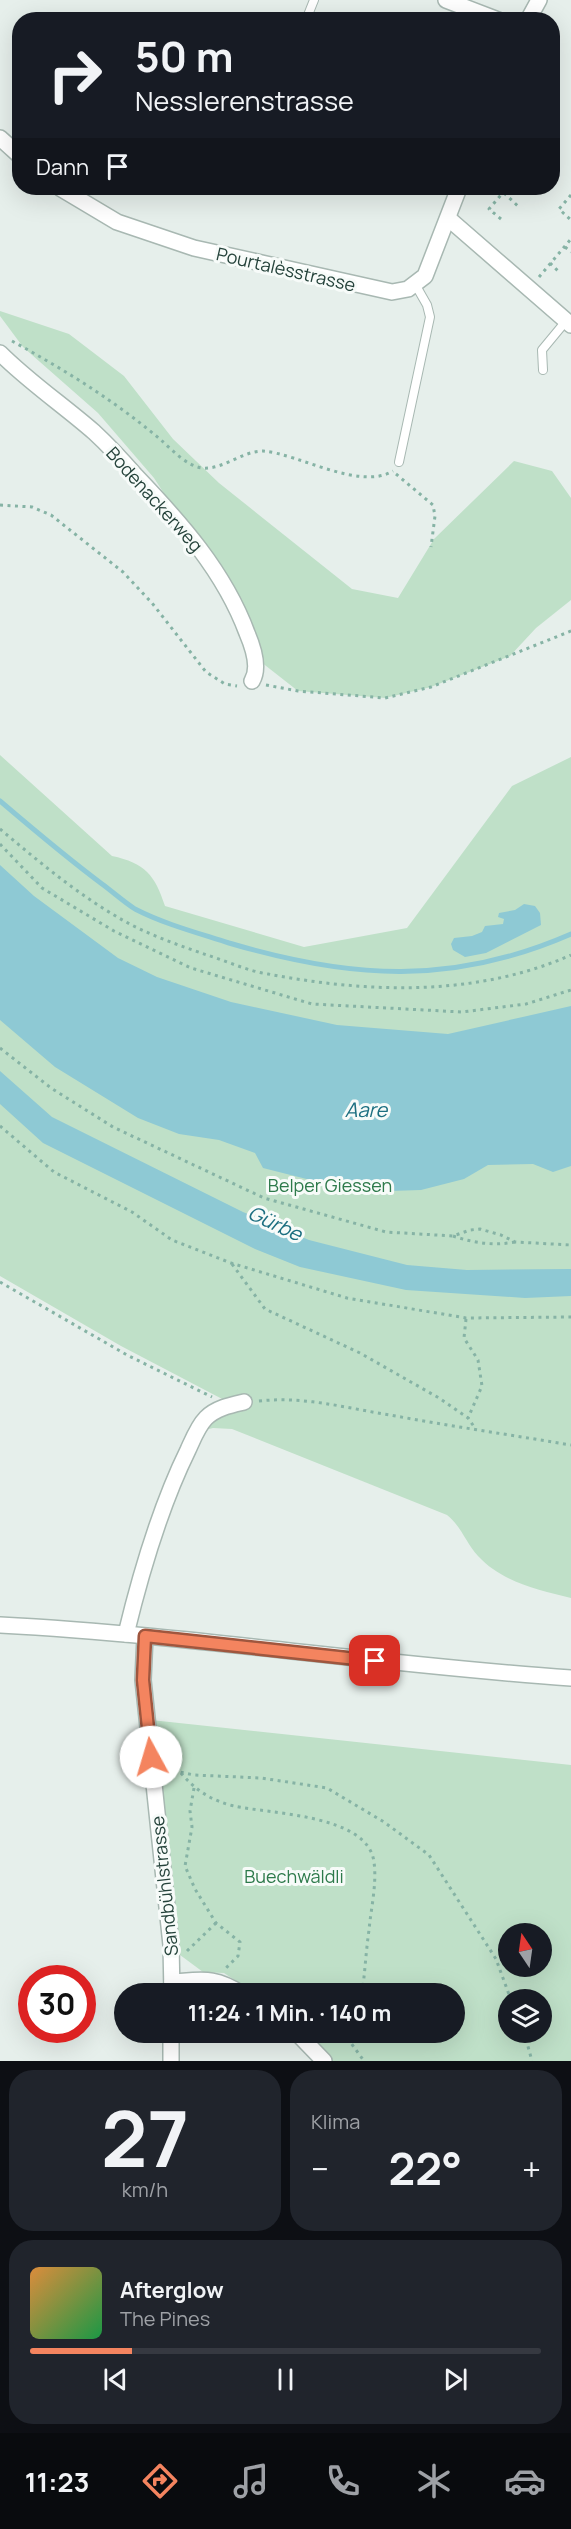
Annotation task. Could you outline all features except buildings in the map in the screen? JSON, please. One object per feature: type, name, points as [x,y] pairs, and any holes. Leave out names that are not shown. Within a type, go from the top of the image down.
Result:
[{"type":"street","points":[[446,0],[477,12]]},
{"type":"street","points":[[0,138],[12,149]]},
{"type":"street","name":"Pourtalèsstrasse","points":[[75,195],[117,222],[194,248],[382,291],[400,292],[415,284]]},
{"type":"street","points":[[415,284],[429,269],[457,195]]},
{"type":"street","points":[[448,219],[569,322]]},
{"type":"street","name":"Bodenackerweg","points":[[0,352],[20,373],[94,433],[170,510],[208,557],[232,598],[249,638],[256,675],[252,681]]},
{"type":"street","points":[[126,1634],[133,1601],[158,1527],[182,1463],[201,1424],[219,1409],[244,1402]]},
{"type":"street","points":[[0,1625],[126,1634],[466,1671],[571,1678]]},
{"type":"street","name":"Sandbühlstrasse","points":[[145,1636],[143,1680],[172,1963],[172,1983]]},
{"type":"street","points":[[200,1983],[211,1981],[226,1983]]},
{"type":"street","points":[[171,2043],[171,2061]]},
{"type":"street","points":[[307,2043],[324,2061]]},
{"type":"lane","points":[[399,462],[430,317],[427,305],[415,284]]},
{"type":"lane","points":[[543,370],[542,350],[569,322]]},
{"type":"path","points":[[501,219],[489,209],[502,195]]},
{"type":"path","points":[[506,195],[519,207]]},
{"type":"path","points":[[571,195],[559,208],[571,220]]},
{"type":"path","points":[[530,287],[571,239]]},
{"type":"path","points":[[564,247],[571,252]]},
{"type":"path","points":[[550,263],[559,272]]},
{"type":"path","points":[[8,339],[81,380],[116,403],[174,452],[196,466],[211,467],[249,452],[263,451],[360,476],[383,475],[394,470],[399,462]]},
{"type":"path","points":[[394,470],[433,505],[435,516],[431,547]]},
{"type":"path","points":[[0,504],[32,507],[51,514],[123,572],[152,603],[206,672],[216,680],[235,686],[246,685],[252,681],[278,689],[385,698],[430,687],[571,631]]},
{"type":"path","points":[[0,829],[72,889],[122,920],[183,947],[266,974],[369,988],[418,988],[471,983],[521,972],[571,955]]},
{"type":"path","points":[[0,844],[42,888],[114,931],[191,968],[312,1004],[462,1012],[526,1004],[571,990]]},
{"type":"path","points":[[0,1048],[51,1088],[113,1127],[264,1198],[386,1232],[453,1236],[487,1244],[515,1242],[571,1245]]},
{"type":"path","points":[[0,1126],[54,1172],[132,1212],[172,1240],[231,1263],[347,1298],[466,1318],[571,1317]]},
{"type":"path","points":[[453,1236],[480,1229],[501,1234],[515,1242]]},
{"type":"path","points":[[231,1263],[265,1309],[360,1353],[468,1418],[476,1430]]},
{"type":"path","points":[[0,1282],[127,1354],[207,1393],[219,1409]]},
{"type":"path","points":[[466,1318],[464,1338],[478,1360],[482,1386],[468,1418]]},
{"type":"path","points":[[244,1402],[285,1398],[327,1402],[571,1445]]},
{"type":"path","points":[[151,1757],[165,1769],[194,1775],[261,1778],[327,1788],[384,1822],[429,1855],[496,1959],[507,1989]]},
{"type":"path","points":[[180,1772],[194,1788],[210,1798],[234,1806],[290,1813],[318,1820],[360,1838],[371,1849],[375,1880],[363,1983]]},
{"type":"path","points":[[194,1788],[190,1810],[192,1827],[185,1866],[216,1923],[240,1942],[238,1956],[211,1981]]},
{"type":"path","points":[[172,1963],[182,1957],[216,1923]]},
{"type":"path","points":[[351,2043],[364,2061]]},
{"type":"path","points":[[527,2043],[532,2061]]},
{"type":"green space","points":[[0,311],[69,334],[124,376],[173,439],[219,483],[352,589],[398,598],[434,539],[514,461],[552,471],[571,498],[571,600],[536,628],[510,656],[431,687],[385,698],[298,691],[252,655],[222,583],[154,478],[98,413],[23,347],[0,316]]},
{"type":"green space","name":"Belper Giessen","points":[[0,755],[112,856],[133,862],[147,872],[153,878],[165,906],[304,947],[407,928],[512,786],[571,757],[571,1598],[521,1584],[498,1572],[478,1556],[447,1515],[232,1429],[213,1428],[201,1431],[226,1401],[121,1346],[0,1276]]},
{"type":"green space","name":"Buechwäldli","points":[[151,1720],[571,1765],[571,2061],[331,2061],[314,2043],[465,2043],[465,1983],[239,1983],[224,1973],[203,1972],[176,1952]]},
{"type":"water","name":"Aare","points":[[0,865],[34,896],[118,958],[157,977],[231,1002],[337,1025],[448,1034],[571,1006],[571,1166],[553,1172],[533,1164],[488,1165],[464,1179],[421,1190],[358,1192],[263,1168],[255,1153],[219,1140],[179,1134],[138,1118],[55,1067],[0,1020]]},
{"type":"water","points":[[524,904],[535,906],[540,913],[541,925],[486,953],[465,957],[453,950],[451,944],[454,938],[472,936],[482,932],[485,926],[503,924],[504,919],[498,917],[499,913],[515,910]]},
{"type":"water","points":[[0,1071],[52,1117],[243,1212],[309,1240],[407,1265],[467,1270],[571,1269],[571,1296],[525,1298],[406,1290],[300,1267],[255,1249],[43,1143],[0,1104]]},
{"type":"waterway","points":[[0,801],[63,854],[135,909],[181,928],[274,955],[359,970],[401,972],[443,969],[485,962],[527,951],[571,934]]},
{"type":"route","points":[[151,1757],[143,1680],[145,1636],[375,1661]]},
{"type":"water label","name":"Gürbe","points":[[275,1223]]}]
